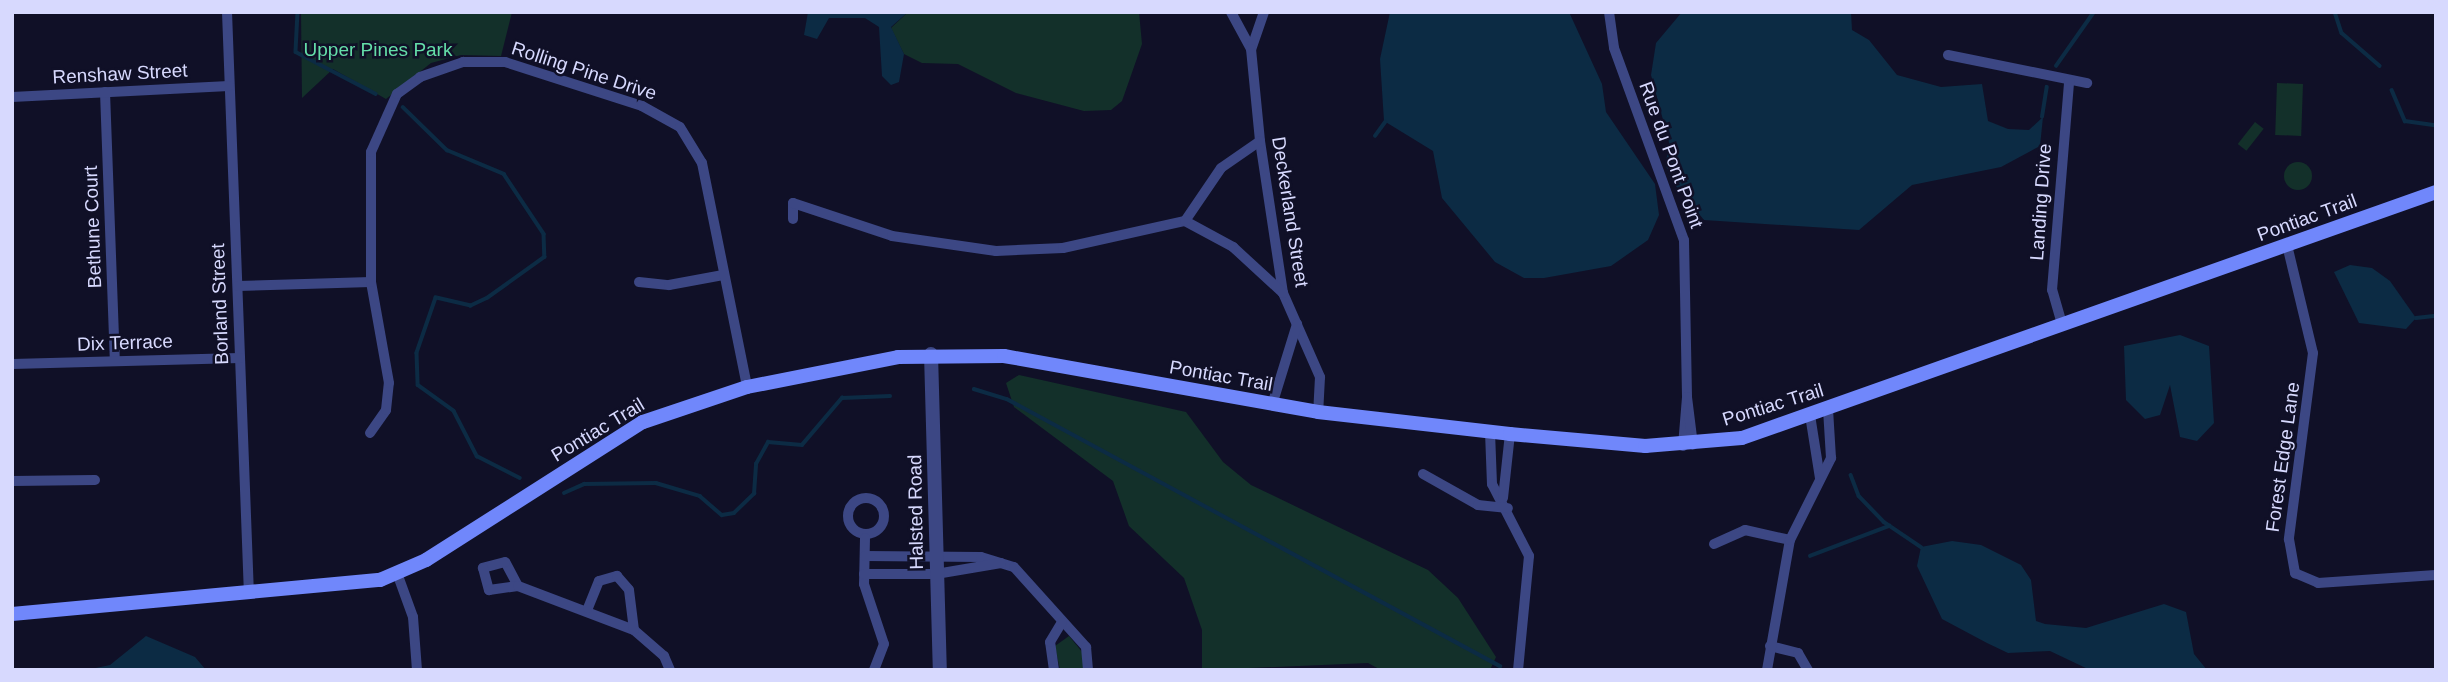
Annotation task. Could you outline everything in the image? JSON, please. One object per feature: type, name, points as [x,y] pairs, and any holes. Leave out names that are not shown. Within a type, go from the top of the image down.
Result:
[{"type":"main road","name":"Pontiac Trail","points":[[12,614],[357,585],[397,573],[643,422],[747,387],[931,354],[1004,356],[1272,405],[1510,435],[1688,445],[1742,438],[2436,192]]},
{"type":"street","name":"Borland Street","points":[[227,12],[249,594]]},
{"type":"street","points":[[1231,12],[1251,50]]},
{"type":"street","name":"Deckerland Street","points":[[1264,12],[1251,50],[1260,141],[1283,293],[1320,377],[1318,412]]},
{"type":"street","name":"Rue du Pont Point","points":[[1609,12],[1614,48],[1684,240],[1688,445]]},
{"type":"street","points":[[1948,55],[2087,83]]},
{"type":"street","name":"Rolling Pine Drive","points":[[370,433],[386,410],[389,383],[371,282],[371,152],[386,110],[420,77],[484,60],[642,106],[680,127],[702,163],[747,387]]},
{"type":"street","name":"Landing Drive","points":[[2062,324],[2052,290],[2069,81]]},
{"type":"street","name":"Renshaw Street","points":[[12,97],[229,86]]},
{"type":"street","name":"Bethune Court","points":[[106,92],[115,361]]},
{"type":"street","points":[[1185,221],[1221,168],[1260,141]]},
{"type":"street","points":[[793,219],[793,203],[892,236],[996,251],[1063,248],[1185,221],[1233,247],[1283,293]]},
{"type":"street","name":"Forest Edge Lane","points":[[2287,245],[2313,353],[2289,539],[2295,573],[2318,583],[2436,575]]},
{"type":"street","points":[[639,282],[669,285],[723,275]]},
{"type":"street","points":[[238,286],[371,282]]},
{"type":"street","points":[[1272,405],[1297,324]]},
{"type":"street","name":"Halsted Road","points":[[931,354],[940,670]]},
{"type":"street","name":"Dix Terrace","points":[[12,364],[240,358]]},
{"type":"street","points":[[1767,670],[1790,540],[1831,458],[1828,409]]},
{"type":"street","points":[[1810,415],[1820,478]]},
{"type":"street","points":[[1490,432],[1492,484],[1505,503],[1529,556],[1518,670]]},
{"type":"street","points":[[1505,503],[1510,435]]},
{"type":"street","points":[[1423,474],[1478,505],[1505,503]]},
{"type":"street","points":[[12,481],[95,480]]},
{"type":"street","points":[[1714,544],[1745,530],[1790,540]]},
{"type":"street","points":[[865,538],[864,574],[882,623],[884,644],[874,670]]},
{"type":"street","points":[[864,556],[936,557],[1001,563],[1014,567],[1086,647],[1088,670]]},
{"type":"street","points":[[864,574],[936,574],[1001,563]]},
{"type":"street","points":[[397,573],[414,617],[417,670]]},
{"type":"street","points":[[588,608],[599,581],[617,576],[632,598],[634,630]]},
{"type":"street","points":[[518,586],[588,608],[634,630],[664,656],[670,670]]},
{"type":"street","points":[[1054,670],[1050,642],[1062,622]]},
{"type":"street","points":[[1770,646],[1798,653],[1808,670]]},
{"type":"green space","name":"Upper Pines Park","points":[[301,12],[512,12],[501,56],[461,55],[431,63],[386,99],[333,69],[302,98]]},
{"type":"green space","points":[[908,12],[1139,12],[1142,44],[1122,101],[1111,110],[1084,111],[1016,93],[958,64],[922,63],[904,54],[891,28]]},
{"type":"green space","points":[[2277,83],[2303,84],[2301,136],[2275,135]]},
{"type":"green space","points":[[2255,122],[2264,129],[2246,151],[2238,144]]},
{"type":"green space","points":[[2298,162],[2308,166],[2312,176],[2308,186],[2298,190],[2288,186],[2284,176],[2288,166]]},
{"type":"green space","points":[[1019,375],[1186,412],[1223,462],[1251,485],[1428,570],[1458,598],[1496,657],[1490,670],[1381,670],[1368,663],[1202,670],[1202,630],[1184,578],[1129,526],[1113,481],[1014,407],[1006,383]]},
{"type":"green space","points":[[1069,636],[1083,653],[1083,670],[1060,670],[1055,646]]},
{"type":"water","points":[[808,12],[908,12],[891,27],[904,54],[899,82],[891,85],[882,76],[879,27],[865,18],[829,18],[817,39],[804,35]]},
{"type":"water","points":[[1390,12],[1569,12],[1602,84],[1606,112],[1655,184],[1659,215],[1648,240],[1611,266],[1544,278],[1524,278],[1495,262],[1442,198],[1433,151],[1384,121],[1380,59]]},
{"type":"water","points":[[1682,12],[1851,12],[1852,30],[1869,40],[1897,75],[1941,87],[1982,84],[1988,121],[2008,129],[2029,130],[2043,117],[2040,146],[2001,167],[1912,185],[1859,230],[1704,220],[1671,180],[1665,163],[1670,146],[1651,75],[1656,43]]},
{"type":"water","points":[[2350,265],[2372,268],[2390,281],[2416,318],[2406,329],[2359,323],[2334,272]]},
{"type":"water","points":[[2180,335],[2209,346],[2214,423],[2197,441],[2180,437],[2170,385],[2160,415],[2145,419],[2126,400],[2124,346]]},
{"type":"water","points":[[1952,541],[1981,545],[2021,565],[2031,580],[2036,621],[2045,624],[2086,628],[2164,604],[2186,612],[2194,654],[2207,670],[2090,670],[2050,651],[2008,653],[1987,643],[1942,619],[1917,566],[1921,547]]},
{"type":"water","points":[[146,636],[195,657],[206,670],[86,670],[110,665]]},
{"type":"waterway","points":[[298,12],[296,52],[376,94]]},
{"type":"waterway","points":[[2056,66],[2094,12]]},
{"type":"waterway","points":[[2335,12],[2342,33],[2380,66]]},
{"type":"waterway","points":[[2042,117],[2047,87]]},
{"type":"waterway","points":[[2392,90],[2405,121],[2435,125]]},
{"type":"waterway","points":[[403,107],[447,150],[504,174],[544,234],[545,257],[488,298],[471,306],[436,298],[417,353],[418,385],[454,411],[477,456],[520,478]]},
{"type":"waterway","points":[[1375,136],[1385,122]]},
{"type":"waterway","points":[[2416,318],[2436,316]]},
{"type":"waterway","points":[[974,389],[1007,399],[1500,666]]},
{"type":"waterway","points":[[564,493],[584,484],[656,483],[700,496],[722,515],[734,513],[754,494],[756,464],[768,442],[802,445],[842,398],[890,396]]},
{"type":"waterway","points":[[1851,475],[1859,496],[1884,522],[1921,547]]},
{"type":"waterway","points":[[1810,556],[1889,526]]}]
